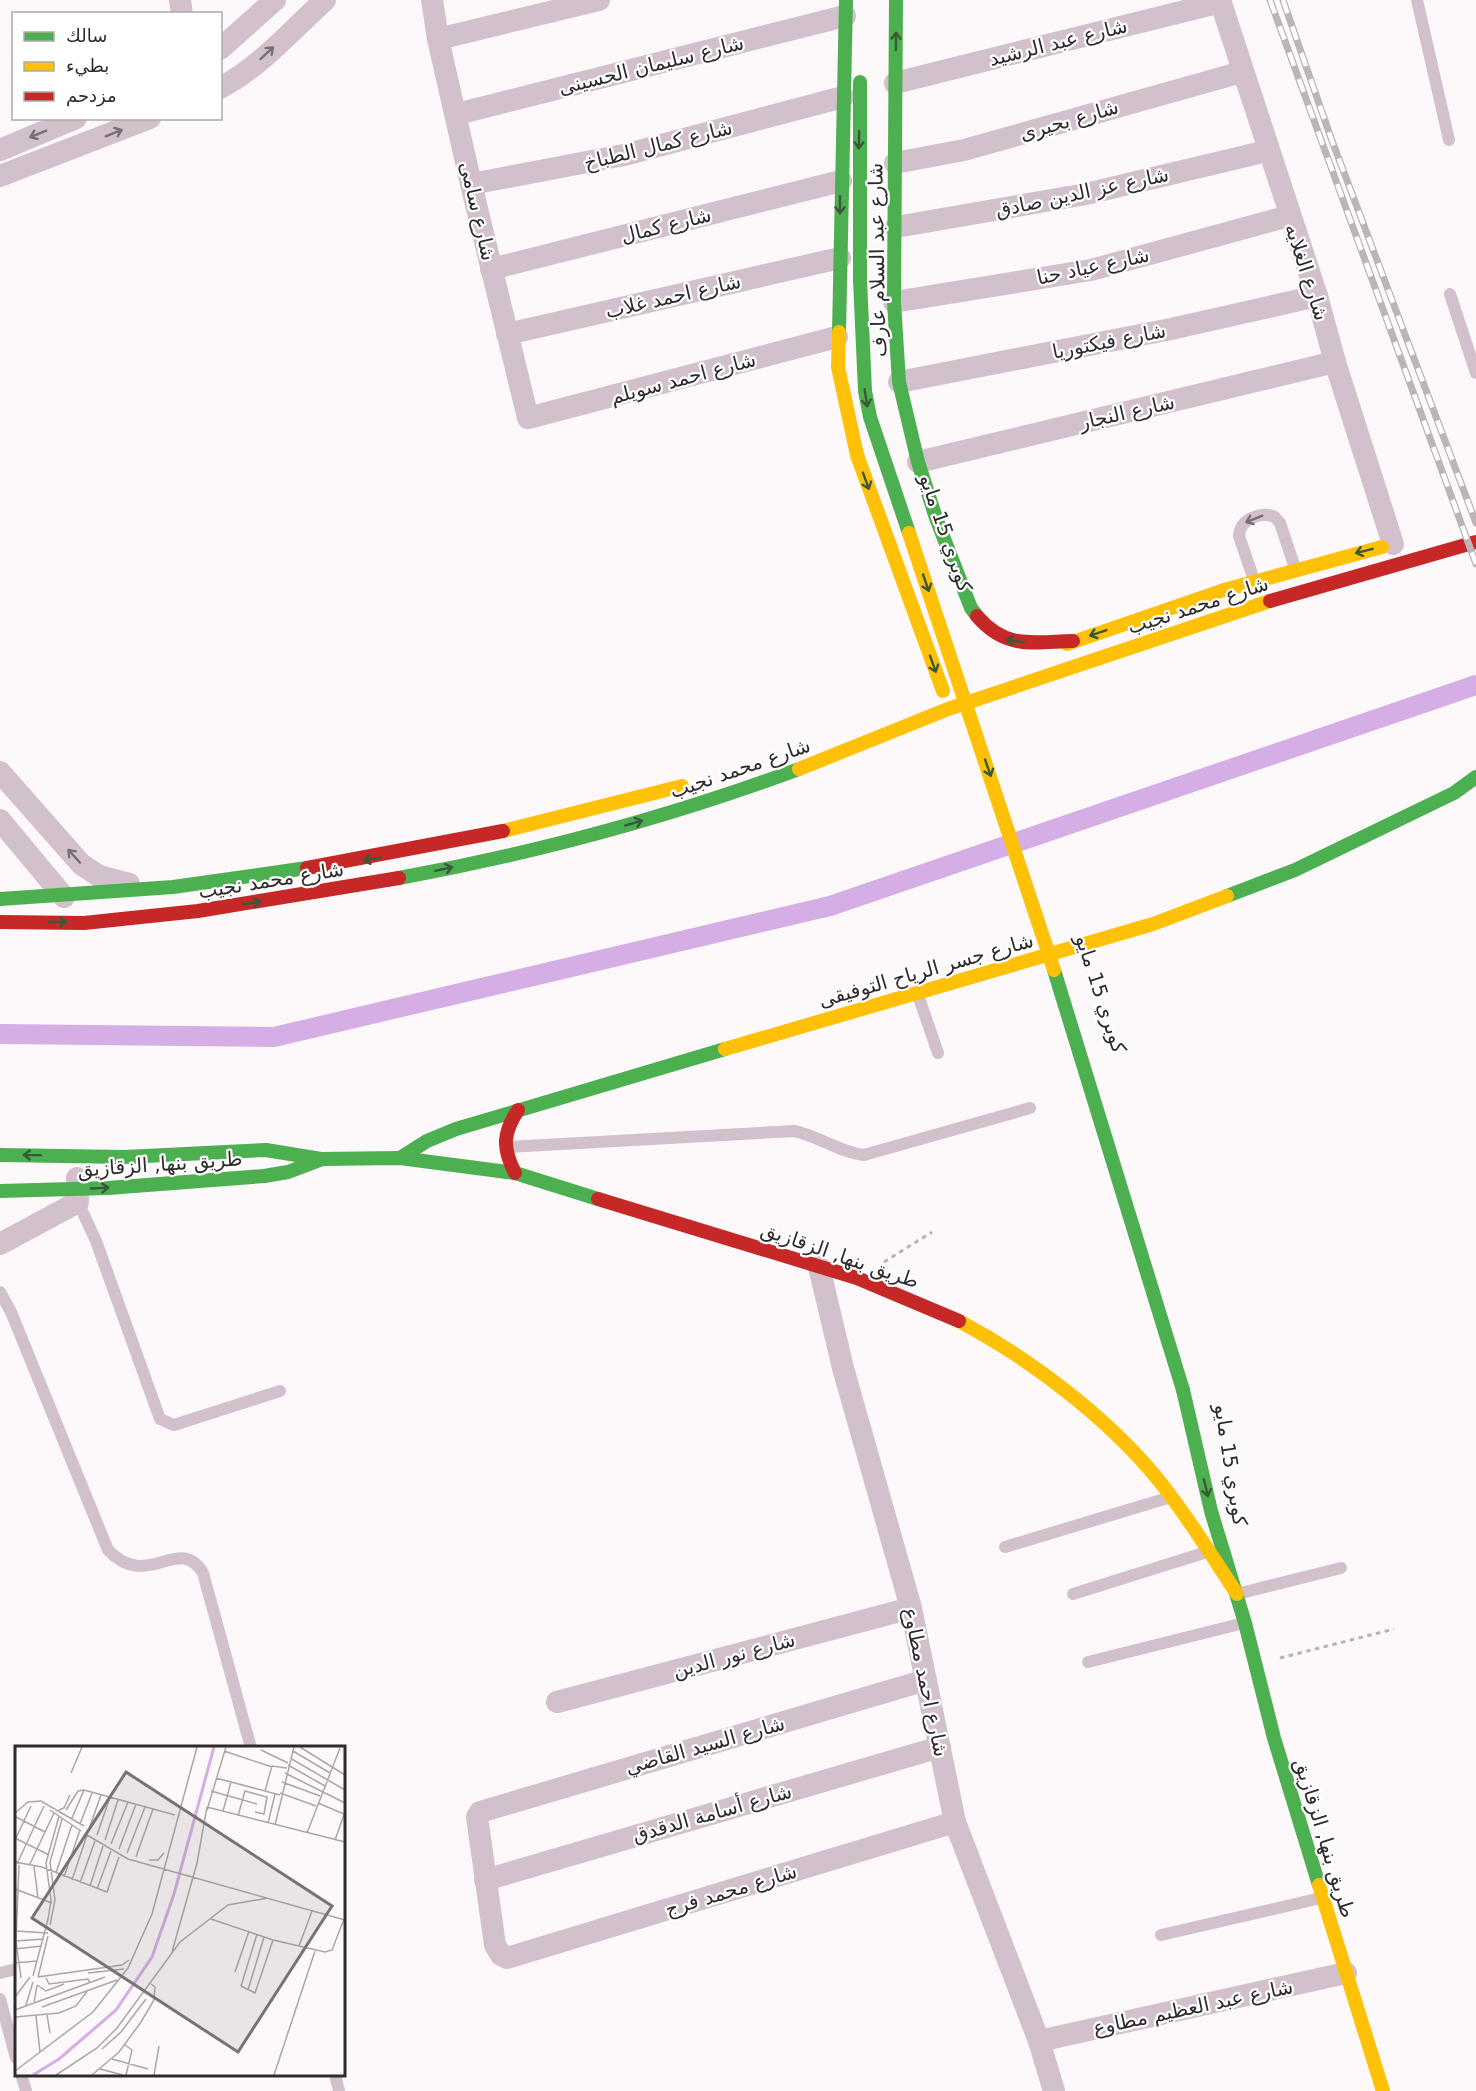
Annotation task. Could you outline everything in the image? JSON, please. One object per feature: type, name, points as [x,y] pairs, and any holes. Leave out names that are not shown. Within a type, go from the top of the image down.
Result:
[{"type":"main road","name":"شارع عبد السلام عارف","points":[[897,0],[894,302],[899,382],[918,462],[936,518],[970,608],[994,634],[1017,642],[1073,641]]},
{"type":"main road","name":"شارع عبد السلام عارف","points":[[850,16],[843,97],[837,337],[842,395],[857,455],[938,694],[976,681],[988,714]]},
{"type":"main road","name":"كوبري 15 مايو","points":[[861,64],[860,291],[865,391],[870,417],[1051,957],[1113,1151],[1183,1390],[1211,1511],[1222,1541]]},
{"type":"main road","name":"شارع محمد نجيب","points":[[1029,658],[1073,641],[1254,582],[1399,542]]},
{"type":"main road","name":"شارع محمد نجيب","points":[[0,922],[84,923],[198,911],[307,895],[581,839],[723,797],[1009,687],[1261,604],[1472,543]]},
{"type":"main road","points":[[1254,582],[1261,604]]},
{"type":"main road","name":"شارع جسر الرياح التوفيقى","points":[[400,1158],[413,1148],[435,1137],[518,1110],[1153,924],[1295,870],[1454,793],[1476,777]]},
{"type":"main road","name":"شارع محمد نجيب","points":[[0,899],[64,897],[241,879],[318,868],[398,854],[574,816],[697,782]]},
{"type":"main road","name":"شارع جسر الرياح التوفيقى","points":[[1454,793],[1476,793]]},
{"type":"main road","points":[[574,816],[574,831],[581,839]]},
{"type":"main road","points":[[533,824],[540,840],[535,850]]},
{"type":"main road","name":"كوبري 15 مايو","points":[[1062,934],[1073,968]]},
{"type":"main road","points":[[515,1173],[504,1147],[504,1135],[518,1110]]},
{"type":"main road","name":"طريق بنها, الزقازيق","points":[[0,1155],[125,1157],[266,1150],[321,1159],[400,1158],[515,1173],[857,1278],[944,1312],[999,1341],[1090,1412],[1172,1497],[1237,1594]]},
{"type":"main road","name":"طريق بنها, الزقازيق","points":[[0,1191],[78,1196],[264,1176],[288,1172],[321,1159]]},
{"type":"main road","name":"كوبري 15 مايو","points":[[1202,1408],[1221,1501],[1222,1541]]},
{"type":"main road","points":[[1185,1460],[1196,1445]]},
{"type":"main road","points":[[1148,1470],[1168,1469]]},
{"type":"main road","name":"طريق بنها, الزقازيق","points":[[1222,1541],[1274,1738],[1383,2091]]},
{"type":"street","points":[[222,47],[275,0]]},
{"type":"street","points":[[222,87],[236,80],[260,60],[325,0]]},
{"type":"street","name":"شارع سامى","points":[[432,0],[438,39],[457,114],[471,184],[526,415],[530,419]]},
{"type":"street","points":[[438,39],[599,0]]},
{"type":"street","name":"شارع عبد الرشيد","points":[[895,82],[1220,1]]},
{"type":"street","name":"شارع الغلايه","points":[[1220,1],[1267,151],[1317,296],[1335,362],[1399,542]]},
{"type":"street","name":"شارع سليمان الحسينى","points":[[457,114],[850,16]]},
{"type":"street","name":"شارع بحيرى","points":[[895,164],[964,150],[1242,72]]},
{"type":"street","name":"شارع كمال الطباخ","points":[[471,184],[615,157],[843,97]]},
{"type":"street","points":[[0,150],[72,120],[77,148]]},
{"type":"street","points":[[0,176],[145,120]]},
{"type":"street","name":"شارع عز الدين صادق","points":[[896,227],[1086,194],[1267,151]]},
{"type":"street","name":"شارع كمال","points":[[491,269],[841,181]]},
{"type":"street","name":"شارع عياد حنا","points":[[894,302],[1091,270],[1289,216]]},
{"type":"street","name":"شارع احمد غلاب","points":[[507,334],[840,258]]},
{"type":"street","name":"شارع فيكتوريا","points":[[899,382],[1171,329],[1317,296]]},
{"type":"street","name":"شارع احمد سويلم","points":[[530,419],[837,337]]},
{"type":"street","name":"شارع النجار","points":[[918,462],[1335,362]]},
{"type":"street","points":[[0,772],[88,869],[99,876],[145,888]]},
{"type":"street","points":[[0,819],[64,897]]},
{"type":"street","points":[[0,1244],[78,1196],[77,1156]]},
{"type":"street","name":"شارع احمد مطاوع","points":[[819,1267],[843,1368],[911,1608],[955,1822],[1039,2041],[1054,2091]]},
{"type":"street","name":"شارع نور الدين","points":[[557,1702],[911,1608]]},
{"type":"street","name":"شارع السيد القاضي","points":[[485,1880],[477,1817],[483,1810],[927,1680]]},
{"type":"street","name":"شارع أسامة الدقدق","points":[[485,1880],[940,1747]]},
{"type":"street","name":"شارع محمد فرج","points":[[485,1880],[495,1945],[501,1955],[507,1958],[955,1822]]},
{"type":"street","name":"شارع عبد العظيم مطاوع","points":[[1039,2041],[1346,1973]]},
{"type":"lane","points":[[1417,0],[1449,140]]},
{"type":"lane","points":[[1450,294],[1476,373]]},
{"type":"lane","points":[[1254,582],[1239,536],[1239,529],[1249,519],[1260,516],[1275,517],[1280,523],[1296,570]]},
{"type":"lane","points":[[918,993],[938,1053]]},
{"type":"lane","points":[[504,1147],[794,1131],[813,1135],[846,1153],[864,1155],[1030,1108]]},
{"type":"lane","points":[[78,1196],[160,1419],[174,1425],[280,1391]]},
{"type":"lane","points":[[0,1292],[11,1312],[108,1550],[118,1560],[130,1566],[144,1567],[181,1557],[198,1564],[203,1573],[250,1746]]},
{"type":"lane","points":[[1005,1547],[1172,1497]]},
{"type":"lane","points":[[1073,1594],[1210,1551]]},
{"type":"lane","points":[[1237,1594],[1341,1568]]},
{"type":"lane","points":[[1088,1662],[1245,1623]]},
{"type":"lane","points":[[1161,1935],[1323,1898]]},
{"type":"lane","points":[[0,1973],[15,1969]]},
{"type":"lane","points":[[0,1999],[15,2054]]},
{"type":"lane","points":[[22,2076],[26,2091]]},
{"type":"lane","points":[[335,2076],[339,2091]]},
{"type":"path","points":[[857,1278],[932,1233]]},
{"type":"path","points":[[1256,1664],[1394,1629]]},
{"type":"waterway","points":[[0,1034],[274,1037],[830,906],[1476,685]]},
{"type":"railway","points":[[1270,0],[1476,564]]},
{"type":"railway","points":[[1283,0],[1331,138],[1476,523]]},
{"type":"traffic: fast","points":[[839,332],[846,0]]},
{"type":"traffic: fast","points":[[896,0],[894,302],[899,382],[918,462],[936,518],[971,608],[977,616]]},
{"type":"traffic: fast","points":[[860,82],[860,280],[865,391],[870,417],[909,533]]},
{"type":"traffic: fast","points":[[399,878],[501,857],[602,832],[701,803],[799,769]]},
{"type":"traffic: fast","points":[[1227,896],[1295,870],[1454,793],[1476,777]]},
{"type":"traffic: fast","points":[[0,899],[173,887],[307,868]]},
{"type":"traffic: fast","points":[[1054,970],[1183,1390]]},
{"type":"traffic: fast","points":[[400,1158],[427,1141],[456,1129],[725,1049]]},
{"type":"traffic: fast","points":[[0,1155],[125,1157],[266,1150],[321,1159],[400,1158],[515,1173],[598,1199]]},
{"type":"traffic: fast","points":[[0,1191],[108,1188],[264,1176],[288,1172],[320,1160]]},
{"type":"traffic: fast","points":[[1183,1390],[1211,1511],[1245,1623],[1274,1738],[1319,1885]]},
{"type":"traffic: slow","points":[[839,332],[838,367],[857,455],[943,691]]},
{"type":"traffic: slow","points":[[909,533],[1054,970]]},
{"type":"traffic: slow","points":[[1067,644],[1224,590],[1382,547]]},
{"type":"traffic: slow","points":[[799,769],[948,709],[1270,601]]},
{"type":"traffic: slow","points":[[503,831],[682,786]]},
{"type":"traffic: slow","points":[[725,1049],[1153,924],[1227,896]]},
{"type":"traffic: slow","points":[[959,1321],[1018,1356],[1047,1377],[1103,1422],[1129,1447],[1173,1499],[1237,1594]]},
{"type":"traffic: slow","points":[[1319,1885],[1383,2091]]},
{"type":"traffic: jam","points":[[1270,601],[1476,542]]},
{"type":"traffic: jam","points":[[977,616],[999,634],[1021,642],[1073,641]]},
{"type":"traffic: jam","points":[[307,868],[503,831]]},
{"type":"traffic: jam","points":[[0,922],[84,923],[198,911],[399,878]]},
{"type":"traffic: jam","points":[[515,1173],[508,1156],[506,1141],[509,1126],[518,1110]]},
{"type":"traffic: jam","points":[[598,1199],[857,1278],[959,1321]]}]
